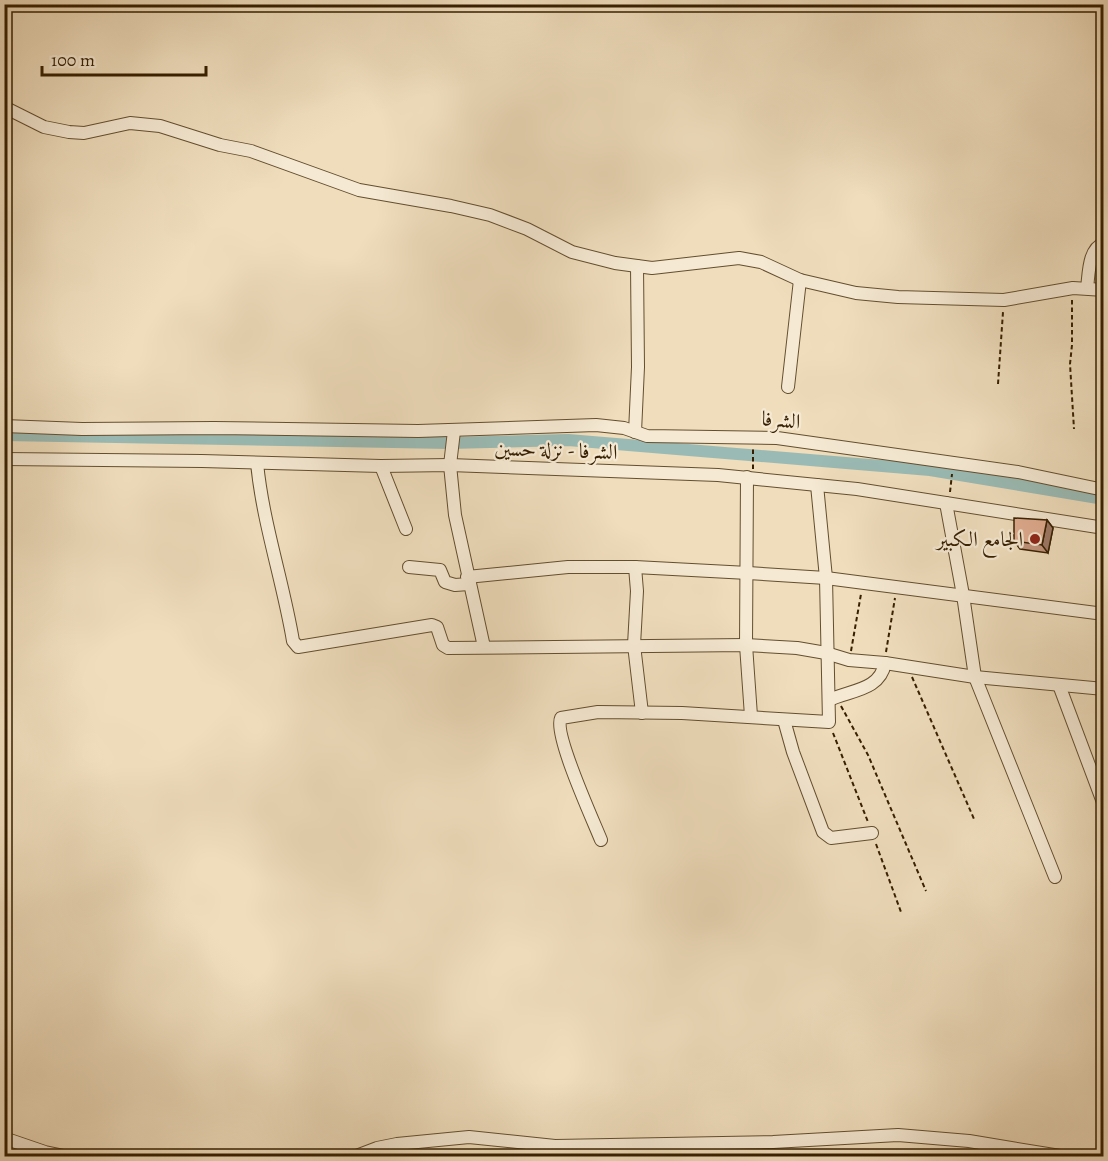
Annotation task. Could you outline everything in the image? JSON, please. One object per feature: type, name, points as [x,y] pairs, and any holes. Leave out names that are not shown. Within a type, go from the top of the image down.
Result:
[{"type":"street","points":[[4,107],[44,127],[69,132],[84,133],[130,123],[160,126],[220,145],[251,151],[359,190],[483,213],[528,229],[580,255],[602,261],[652,268],[714,259],[739,258],[761,262],[800,280],[874,295],[1004,300],[1072,288],[1104,290]]},
{"type":"street","points":[[1087,288],[1092,255],[1100,244],[1104,243]]},
{"type":"street","points":[[635,432],[638,367],[637,266]]},
{"type":"street","points":[[788,387],[800,280]]},
{"type":"street","name":"الشرفا","points":[[4,426],[453,434],[596,425],[624,428],[641,435],[655,437],[777,438],[1009,471],[1104,490]]},
{"type":"street","points":[[453,434],[450,465],[455,515],[484,646]]},
{"type":"street","name":"الشرفا - نزلة حسين","points":[[4,459],[381,466],[450,465],[747,477],[857,489],[1104,528]]},
{"type":"street","points":[[257,463],[264,517],[281,579],[292,641],[295,646],[348,640],[432,625],[437,627],[446,647],[746,645],[797,648],[849,660],[1103,690]]},
{"type":"street","points":[[381,466],[406,529]]},
{"type":"street","points":[[747,477],[746,645],[751,716]]},
{"type":"street","points":[[601,840],[572,769],[560,733],[560,720],[586,712],[710,714],[829,722],[833,698],[826,653],[826,578],[817,485]]},
{"type":"street","points":[[946,503],[975,676],[1055,877]]},
{"type":"street","points":[[409,567],[440,570],[445,582],[455,585],[468,581],[568,567],[635,567],[826,578],[1104,614]]},
{"type":"street","points":[[635,567],[637,591],[634,645],[642,713]]},
{"type":"street","points":[[833,698],[868,687],[881,674],[885,663]]},
{"type":"street","points":[[1059,685],[1104,805]]},
{"type":"street","points":[[784,720],[793,752],[823,832],[831,838],[872,833]]},
{"type":"street","points":[[356,1156],[377,1148],[398,1144],[469,1137],[555,1146],[773,1142],[898,1135],[969,1141],[1060,1156]]},
{"type":"street","points":[[4,1138],[64,1156]]},
{"type":"path","points":[[1072,288],[1070,364],[1074,429]]},
{"type":"path","points":[[998,384],[1004,300]]},
{"type":"path","points":[[753,442],[753,461]]},
{"type":"path","points":[[951,483],[952,467]]},
{"type":"path","points":[[849,660],[863,582]]},
{"type":"path","points":[[885,663],[897,587]]},
{"type":"path","points":[[907,666],[974,819]]},
{"type":"path","points":[[833,698],[868,755],[926,891]]},
{"type":"path","points":[[829,722],[901,912]]},
{"type":"building","points":[[1014,518],[1047,520],[1042,545],[1014,541]]},
{"type":"waterway","points":[[4,435],[449,443],[568,440],[930,470],[1104,499]]},
{"type":"place","name":"الجامع الكبير","points":[[1035,539]]}]
